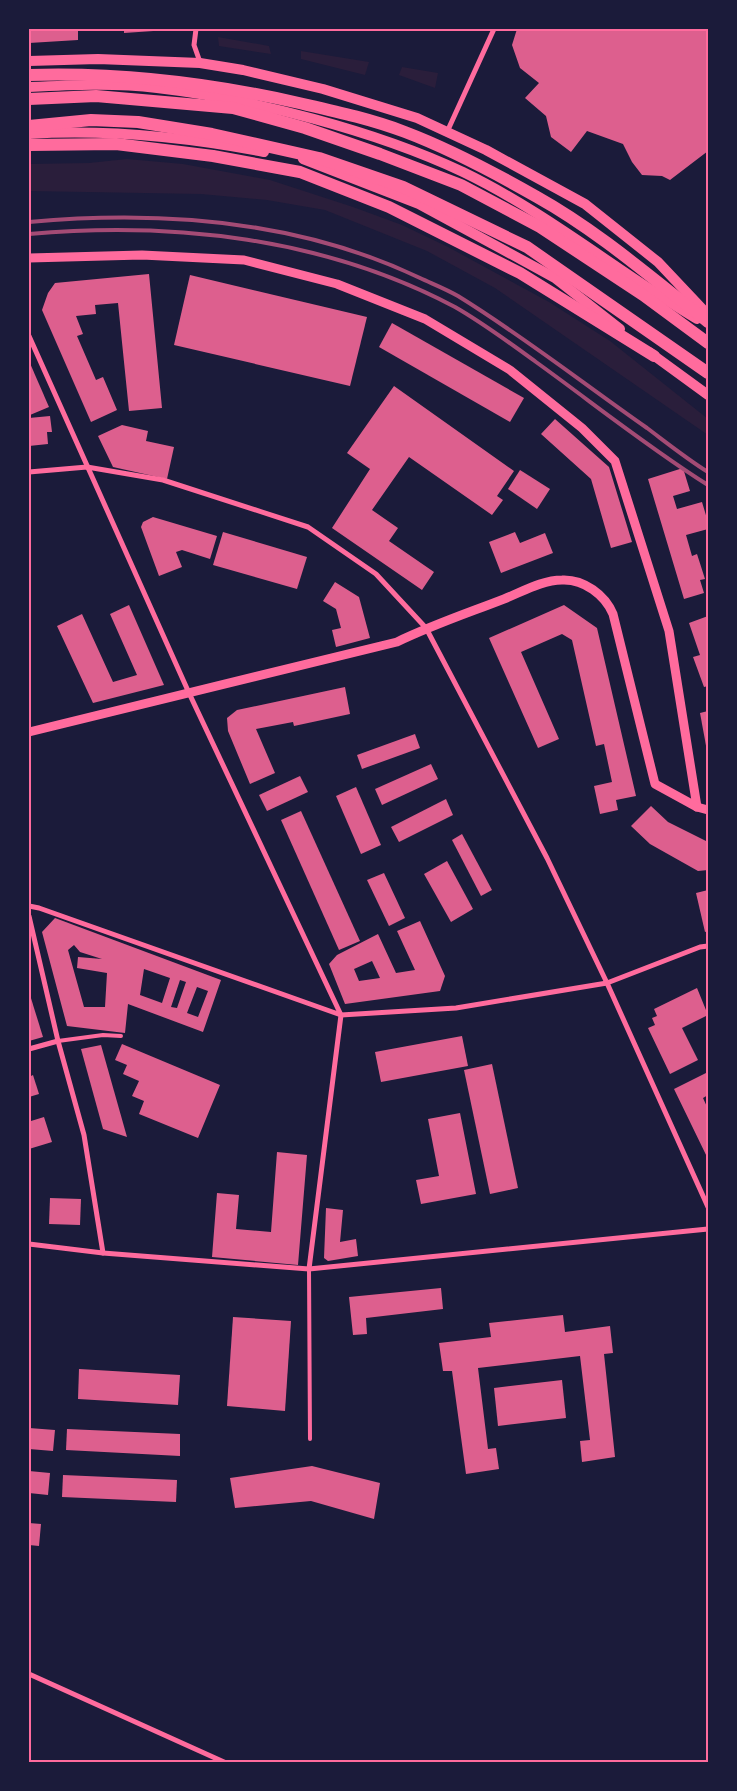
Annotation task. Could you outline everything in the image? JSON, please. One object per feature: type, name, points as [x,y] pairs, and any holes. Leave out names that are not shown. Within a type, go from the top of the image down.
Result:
[{"type":"highway","points":[[29,74],[81,73],[215,87],[338,112],[404,132],[473,163],[538,197],[604,242],[708,322]]},
{"type":"highway","points":[[29,99],[96,96],[232,108],[305,128],[380,154],[461,185],[540,228],[644,295],[708,343]]},
{"type":"highway","points":[[29,126],[91,120],[138,122],[212,134],[319,158],[403,187],[527,246],[708,373]]},
{"type":"highway","points":[[29,145],[116,144],[214,156],[300,172],[389,206],[520,272],[654,356]]},
{"type":"main road","points":[[29,61],[98,59],[200,63],[243,70],[323,89],[417,118],[486,150],[585,204],[658,262],[708,315]]},
{"type":"main road","points":[[29,87],[81,85],[157,88],[240,102],[326,123],[387,142],[462,172],[511,198],[574,237],[658,296],[708,326]]},
{"type":"main road","points":[[29,134],[103,132],[188,138],[303,159],[419,204],[556,278],[654,356],[708,394]]},
{"type":"street","points":[[196,29],[194,45],[200,63]]},
{"type":"street","points":[[447,132],[494,29]]},
{"type":"street","points":[[29,258],[142,255],[244,260],[338,284],[425,319],[510,370],[575,422],[616,461],[669,631],[697,807]]},
{"type":"street","points":[[29,336],[188,693],[341,1015],[309,1270]]},
{"type":"street","points":[[29,472],[87,467],[163,480],[308,527],[376,574],[426,628],[547,858],[607,983],[708,1207]]},
{"type":"street","points":[[29,732],[397,642],[426,628],[554,581],[564,580],[578,582],[599,593],[608,603],[613,614],[655,784],[697,807],[708,810]]},
{"type":"street","points":[[29,906],[341,1015],[456,1008],[607,983],[700,947],[708,946]]},
{"type":"street","points":[[29,916],[58,1041],[84,1134],[103,1253]]},
{"type":"street","points":[[29,1049],[58,1041]]},
{"type":"street","points":[[29,1244],[103,1253],[309,1270],[708,1229]]},
{"type":"street","points":[[29,1674],[224,1762]]},
{"type":"lane","points":[[58,1041],[103,1035],[121,1036]]},
{"type":"lane","points":[[309,1270],[310,1439]]},
{"type":"shaded area","points":[[218,37],[269,46],[271,54],[219,46]]},
{"type":"shaded area","points":[[301,51],[369,62],[365,75],[301,59]]},
{"type":"shaded area","points":[[402,67],[438,73],[435,88],[399,75]]},
{"type":"shaded area","points":[[127,159],[183,164],[270,180],[402,225],[448,247],[549,302],[610,341],[708,419],[708,435],[495,288],[427,251],[325,210],[267,200],[201,194],[29,191],[29,164],[89,163]]},
{"type":"building","points":[[29,29],[78,29],[78,40],[29,43]]},
{"type":"building","points":[[124,29],[168,29],[168,30],[124,33]]},
{"type":"building","points":[[517,29],[708,29],[708,151],[670,180],[662,176],[642,175],[632,162],[623,144],[587,131],[571,152],[551,137],[546,116],[525,98],[539,83],[520,68],[512,45]]},
{"type":"building","points":[[149,274],[162,408],[129,411],[118,303],[95,305],[96,314],[76,316],[83,334],[77,336],[96,380],[103,377],[117,410],[91,422],[42,310],[48,293],[55,283]]},
{"type":"building","points":[[190,275],[367,317],[350,386],[174,345]]},
{"type":"building","points":[[392,323],[524,398],[510,422],[379,347]]},
{"type":"building","points":[[29,361],[49,407],[30,415],[29,412]]},
{"type":"building","points":[[394,386],[514,471],[497,496],[503,500],[492,515],[409,457],[372,510],[398,528],[389,541],[434,572],[422,590],[332,528],[370,469],[347,453]]},
{"type":"building","points":[[50,416],[52,432],[47,432],[48,444],[29,446],[29,418]]},
{"type":"building","points":[[555,419],[609,467],[632,542],[611,548],[591,479],[541,434]]},
{"type":"building","points":[[122,425],[148,431],[146,441],[174,447],[167,479],[113,467],[98,436]]},
{"type":"building","points":[[683,468],[690,491],[673,496],[677,509],[702,502],[708,522],[708,529],[686,535],[692,556],[697,554],[705,579],[700,580],[704,593],[684,599],[648,479]]},
{"type":"building","points":[[520,470],[550,489],[537,509],[508,489]]},
{"type":"building","points":[[153,517],[217,536],[210,559],[182,550],[176,552],[182,567],[159,576],[141,527],[143,522]]},
{"type":"building","points":[[223,532],[307,557],[297,589],[213,565]]},
{"type":"building","points":[[515,532],[520,543],[545,533],[553,553],[501,573],[489,542]]},
{"type":"building","points":[[335,582],[359,597],[370,638],[336,647],[332,630],[341,628],[336,609],[323,601]]},
{"type":"building","points":[[129,605],[164,685],[93,703],[57,626],[82,614],[113,682],[137,675],[110,614]]},
{"type":"building","points":[[564,605],[597,628],[636,796],[616,800],[618,810],[600,814],[594,786],[612,782],[604,744],[596,746],[572,640],[562,634],[521,652],[559,739],[538,748],[489,638]]},
{"type":"building","points":[[708,616],[708,686],[704,687],[693,657],[700,655],[689,623]]},
{"type":"building","points":[[345,687],[350,714],[294,726],[293,722],[256,729],[275,773],[250,784],[228,731],[227,718],[237,710]]},
{"type":"building","points":[[708,711],[708,750],[707,751],[700,713]]},
{"type":"building","points":[[415,734],[420,748],[362,769],[357,755]]},
{"type":"building","points":[[431,764],[438,779],[382,805],[375,789]]},
{"type":"building","points":[[300,776],[308,792],[267,811],[259,795]]},
{"type":"building","points":[[356,787],[381,845],[361,854],[336,796]]},
{"type":"building","points":[[446,799],[453,815],[399,842],[391,827]]},
{"type":"building","points":[[651,806],[668,822],[708,842],[708,870],[698,871],[650,844],[631,826]]},
{"type":"building","points":[[301,811],[360,941],[339,950],[281,820]]},
{"type":"building","points":[[462,834],[492,890],[481,896],[452,840]]},
{"type":"building","points":[[447,861],[473,909],[451,922],[424,874]]},
{"type":"building","points":[[384,873],[405,918],[389,926],[367,880]]},
{"type":"building","points":[[708,890],[708,931],[705,932],[696,893]]},
{"type":"building","points":[[55,918],[221,980],[203,1032],[128,1004],[125,1033],[67,1026],[42,932]],"holes":[[[74,945],[80,952],[102,959],[78,957],[77,968],[107,973],[105,1007],[84,1007],[68,950]],[[144,969],[170,978],[162,1003],[140,995]],[[180,980],[186,982],[177,1008],[171,1007]],[[197,987],[208,991],[198,1017],[187,1013]]]},
{"type":"building","points":[[420,921],[445,976],[440,991],[345,1004],[329,964],[337,955],[378,934],[396,973],[415,970],[397,931]],"holes":[[[372,961],[380,978],[359,981],[354,969]]]},
{"type":"building","points":[[697,988],[708,1015],[682,1028],[698,1060],[670,1074],[648,1028],[655,1025],[652,1018],[657,1016],[654,1009]]},
{"type":"building","points":[[29,996],[43,1037],[29,1041]]},
{"type":"building","points":[[462,1036],[468,1066],[381,1082],[375,1052]]},
{"type":"building","points":[[122,1044],[220,1085],[198,1138],[139,1114],[144,1101],[132,1096],[139,1081],[123,1074],[127,1065],[115,1060]]},
{"type":"building","points":[[101,1045],[127,1137],[103,1129],[81,1049]]},
{"type":"building","points":[[492,1064],[518,1188],[490,1194],[464,1070]]},
{"type":"building","points":[[708,1072],[708,1095],[703,1098],[708,1109],[708,1159],[674,1089]]},
{"type":"building","points":[[33,1075],[39,1094],[29,1097],[29,1077]]},
{"type":"building","points":[[460,1113],[476,1194],[421,1204],[416,1180],[439,1176],[428,1119]]},
{"type":"building","points":[[29,1115],[31,1121],[44,1117],[52,1142],[29,1149]]},
{"type":"building","points":[[277,1152],[307,1155],[298,1265],[212,1257],[217,1193],[239,1195],[236,1229],[271,1232]]},
{"type":"building","points":[[50,1198],[81,1199],[80,1225],[49,1224]]},
{"type":"building","points":[[326,1208],[343,1210],[340,1242],[356,1239],[358,1256],[328,1261],[324,1258]]},
{"type":"building","points":[[441,1288],[443,1309],[366,1318],[367,1334],[353,1335],[349,1297]]},
{"type":"building","points":[[563,1315],[565,1332],[610,1326],[613,1353],[604,1354],[615,1457],[582,1462],[580,1441],[590,1440],[580,1356],[478,1368],[488,1449],[496,1448],[499,1469],[466,1474],[452,1371],[443,1371],[439,1343],[491,1337],[489,1323]]},
{"type":"building","points":[[233,1317],[291,1321],[285,1411],[227,1406]]},
{"type":"building","points":[[79,1369],[180,1375],[178,1405],[78,1399]]},
{"type":"building","points":[[562,1380],[566,1418],[498,1426],[494,1388]]},
{"type":"building","points":[[29,1428],[55,1430],[53,1451],[29,1449]]},
{"type":"building","points":[[67,1429],[180,1434],[180,1456],[66,1450]]},
{"type":"building","points":[[312,1466],[380,1483],[374,1519],[311,1501],[235,1508],[230,1478]]},
{"type":"building","points":[[29,1471],[50,1473],[48,1495],[29,1493]]},
{"type":"building","points":[[63,1475],[177,1480],[176,1502],[62,1497]]},
{"type":"building","points":[[29,1523],[41,1524],[39,1546],[29,1545]]},
{"type":"railway","points":[[29,222],[129,218],[179,219],[229,224],[327,243],[374,258],[449,291],[482,311],[708,472]]},
{"type":"railway","points":[[29,234],[138,230],[193,233],[301,250],[354,265],[405,284],[455,307],[486,326],[643,441],[708,485]]}]
